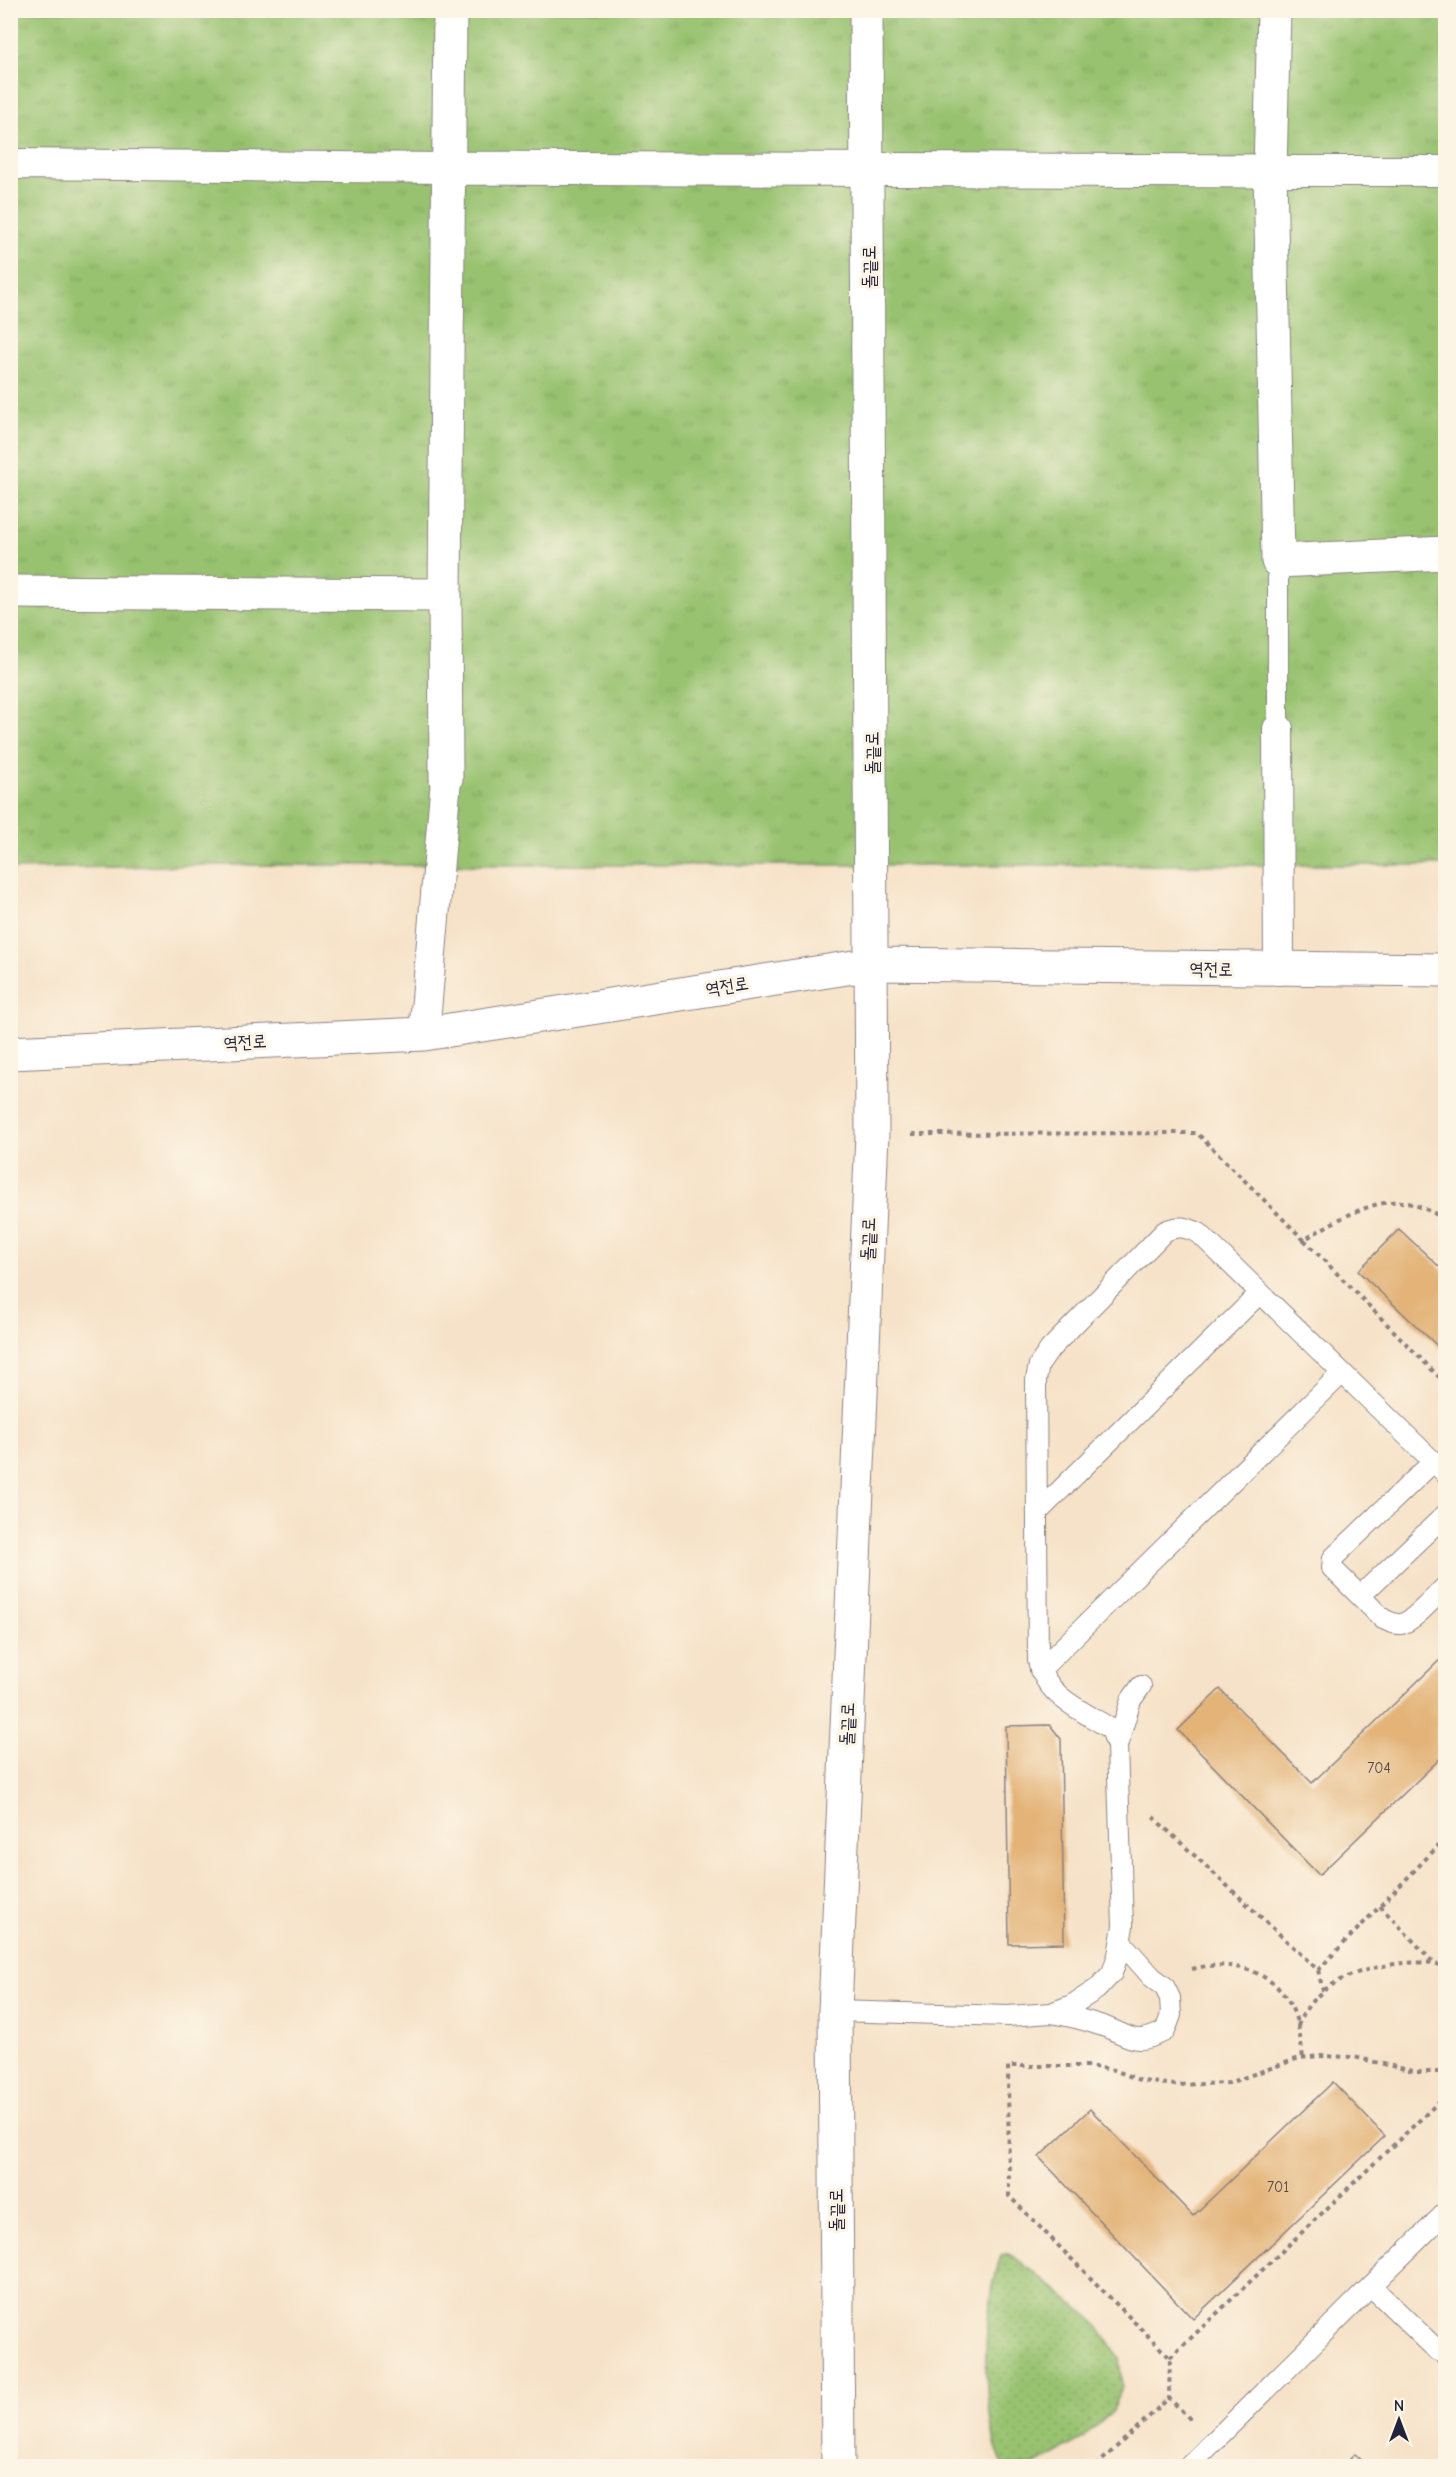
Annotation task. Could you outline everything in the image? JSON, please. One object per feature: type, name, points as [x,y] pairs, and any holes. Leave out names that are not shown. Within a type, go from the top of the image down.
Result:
[{"type":"street","points":[[424,1034],[446,779],[445,596],[450,10]]},
{"type":"street","name":"돌끝로","points":[[838,2466],[836,2011],[872,1134],[873,964],[866,10]]},
{"type":"street","points":[[1274,10],[1270,171],[1278,561],[1446,553]]},
{"type":"street","points":[[10,164],[449,168],[1446,171]]},
{"type":"street","points":[[10,592],[445,596]]},
{"type":"street","points":[[1278,729],[1279,970]]},
{"type":"street","name":"역전로","points":[[10,1053],[424,1034],[873,964],[1446,970]]},
{"type":"lane","points":[[1278,561],[1278,729]]},
{"type":"lane","points":[[1117,1746],[1111,1730],[1071,1706],[1055,1693],[1040,1671],[1035,1398],[1039,1365],[1050,1350],[1165,1231],[1175,1227],[1187,1227],[1199,1233],[1439,1468],[1333,1558],[1332,1568],[1383,1619],[1392,1623],[1401,1624],[1409,1620],[1446,1586]]},
{"type":"lane","points":[[1036,1513],[1260,1293]]},
{"type":"lane","points":[[1040,1671],[1342,1373]]},
{"type":"lane","points":[[1360,1596],[1446,1514]]},
{"type":"lane","points":[[1051,2013],[1072,2005],[1097,1989],[1112,1972],[1123,1926],[1117,1746],[1131,1700],[1141,1686]]},
{"type":"lane","points":[[836,2011],[1008,2016],[1051,2013],[1076,2017],[1125,2037],[1138,2040],[1151,2038],[1166,2031],[1171,2015],[1170,1998],[1162,1985],[1120,1942]]},
{"type":"lane","points":[[1190,2466],[1446,2212]]},
{"type":"lane","points":[[1371,2286],[1437,2350],[1446,2354]]},
{"type":"path","points":[[872,1134],[1197,1133],[1446,1384]]},
{"type":"path","points":[[1304,1240],[1326,1226],[1354,1213],[1390,1203],[1403,1203],[1426,1209],[1446,1219]]},
{"type":"path","points":[[1118,1783],[1318,1970],[1323,1991]]},
{"type":"path","points":[[1318,1970],[1446,1838]]},
{"type":"path","points":[[1380,1906],[1434,1963]]},
{"type":"path","points":[[1298,2026],[1307,2006],[1323,1991],[1346,1978],[1386,1964],[1411,1961],[1434,1963],[1446,1968]]},
{"type":"path","points":[[1162,1985],[1181,1972],[1222,1964],[1258,1972],[1284,1994],[1295,2015],[1303,2058]]},
{"type":"path","points":[[1170,2358],[1009,2196],[1008,2066],[1088,2066],[1114,2070],[1142,2081],[1176,2085],[1229,2083],[1303,2058],[1320,2055],[1354,2057],[1417,2072],[1446,2072]]},
{"type":"path","points":[[1096,2466],[1169,2398],[1170,2358],[1446,2095]]},
{"type":"path","points":[[1169,2398],[1213,2443]]},
{"type":"green space","points":[[10,11],[1445,11],[1445,865],[214,865],[11,869]]},
{"type":"green space","points":[[1006,2254],[1019,2261],[1091,2318],[1119,2358],[1122,2387],[1112,2412],[1083,2438],[1034,2466],[1004,2466],[994,2439],[988,2401],[986,2359],[988,2317],[1001,2255]]},
{"type":"building","points":[[1399,1229],[1446,1273],[1446,1354],[1358,1271]]},
{"type":"building","points":[[1446,1654],[1446,1753],[1319,1875],[1178,1730],[1220,1689],[1312,1783]]},
{"type":"building","points":[[1050,1725],[1061,1739],[1064,1943],[1009,1944],[1006,1726]]},
{"type":"building","points":[[1333,2082],[1385,2136],[1193,2319],[1039,2157],[1090,2109],[1193,2216]]},
{"type":"building","points":[[1355,2454],[1368,2466],[1343,2466]]}]
